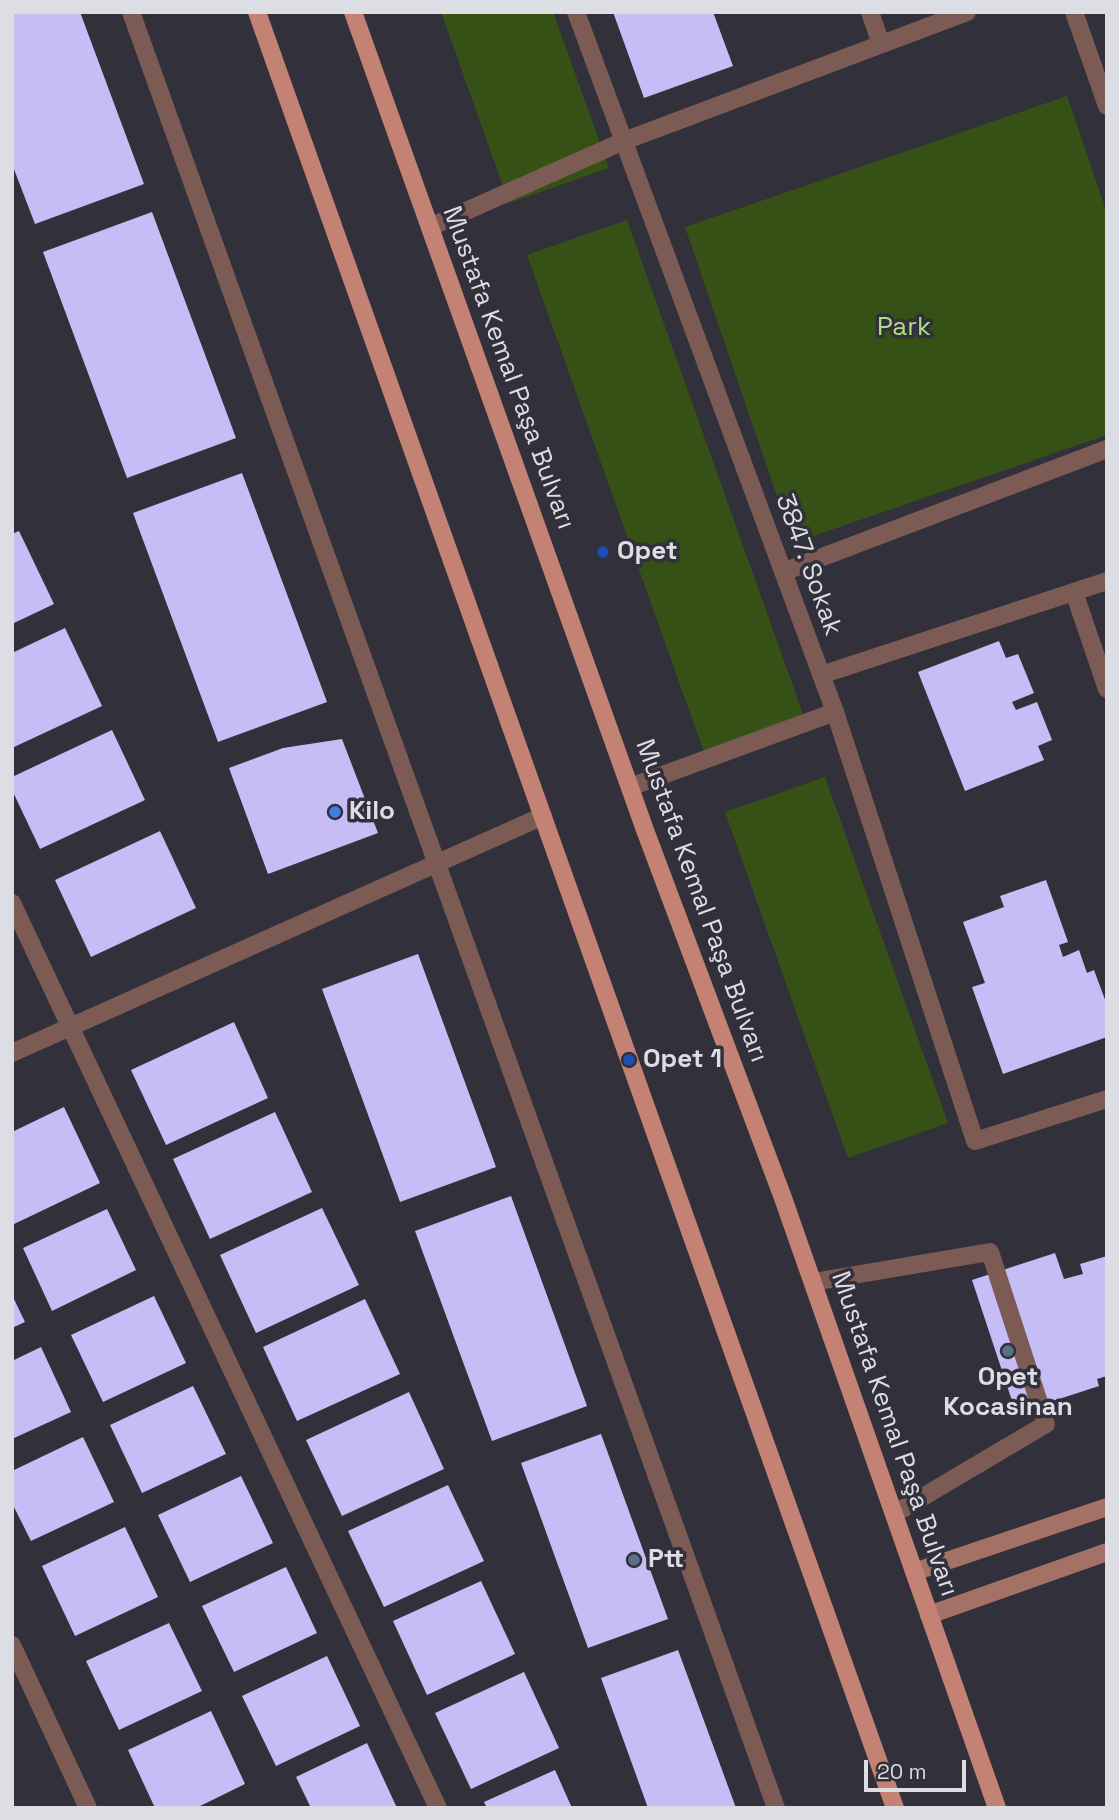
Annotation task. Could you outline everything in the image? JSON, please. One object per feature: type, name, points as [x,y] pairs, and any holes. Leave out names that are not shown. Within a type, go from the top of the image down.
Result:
[{"type":"main road","points":[[257,12],[895,1808]]},
{"type":"main road","name":"Mustafa Kemal Paşa Bulvarı","points":[[354,12],[630,787],[813,1282],[997,1808]]},
{"type":"street","points":[[131,12],[776,1808]]},
{"type":"street","name":"3847. Sokak","points":[[576,12],[835,712],[975,1141],[1107,1099]]},
{"type":"street","points":[[870,12],[881,44]]},
{"type":"street","points":[[430,226],[624,141],[967,12]]},
{"type":"street","points":[[1074,12],[1107,106]]},
{"type":"street","points":[[783,572],[1107,449]]},
{"type":"street","points":[[821,675],[1107,581]]},
{"type":"street","points":[[1074,592],[1107,690]]},
{"type":"street","points":[[630,787],[835,712]]},
{"type":"street","points":[[12,1052],[543,816]]},
{"type":"street","points":[[12,903],[438,1808]]},
{"type":"street","points":[[813,1282],[990,1252],[1046,1424],[894,1514]]},
{"type":"street","points":[[914,1572],[1107,1507]]},
{"type":"street","points":[[929,1615],[1107,1552]]},
{"type":"street","points":[[12,1645],[88,1808]]},
{"type":"green space","points":[[441,12],[553,12],[609,168],[509,203]]},
{"type":"green space","name":"Park","points":[[1067,96],[1107,213],[1107,435],[793,543],[685,227]]},
{"type":"green space","points":[[627,220],[804,717],[704,752],[527,255]]},
{"type":"green space","points":[[825,777],[948,1123],[848,1158],[725,812]]},
{"type":"building","points":[[12,12],[80,12],[144,184],[35,224],[12,164]]},
{"type":"building","points":[[613,12],[713,12],[733,66],[644,98]]},
{"type":"building","points":[[152,212],[236,438],[127,478],[43,252]]},
{"type":"building","points":[[242,473],[327,702],[218,742],[133,513]]},
{"type":"building","points":[[19,531],[54,604],[12,624],[12,534]]},
{"type":"building","points":[[65,628],[102,706],[12,748],[12,653]]},
{"type":"building","points":[[999,641],[1006,658],[1018,654],[1034,693],[1012,702],[1016,710],[1037,702],[1052,740],[1038,746],[1044,760],[965,791],[918,672]]},
{"type":"building","points":[[112,730],[145,800],[40,849],[12,790],[12,777]]},
{"type":"building","points":[[342,739],[378,833],[268,874],[229,768],[283,748]]},
{"type":"building","points":[[160,831],[196,908],[91,957],[55,880]]},
{"type":"building","points":[[1046,880],[1068,942],[1059,945],[1063,957],[1079,950],[1087,973],[1094,970],[1107,1005],[1107,1037],[1003,1074],[972,987],[985,983],[963,922],[1004,907],[1000,896]]},
{"type":"building","points":[[418,954],[496,1167],[400,1202],[322,989]]},
{"type":"building","points":[[234,1022],[268,1098],[166,1145],[131,1070]]},
{"type":"building","points":[[64,1107],[100,1183],[12,1225],[12,1132]]},
{"type":"building","points":[[275,1112],[312,1192],[210,1239],[173,1159]]},
{"type":"building","points":[[511,1196],[587,1406],[492,1441],[415,1231]]},
{"type":"building","points":[[322,1208],[359,1285],[256,1333],[220,1255]]},
{"type":"building","points":[[107,1209],[136,1270],[52,1311],[23,1248]]},
{"type":"building","points":[[1055,1253],[1064,1279],[1083,1274],[1080,1264],[1107,1256],[1107,1376],[1097,1379],[1099,1386],[1016,1413],[972,1280]]},
{"type":"building","points":[[12,1295],[25,1322],[12,1328]]},
{"type":"building","points":[[154,1296],[186,1363],[103,1402],[71,1335]]},
{"type":"building","points":[[365,1299],[400,1374],[297,1421],[263,1347]]},
{"type":"building","points":[[41,1347],[71,1412],[12,1439],[12,1361]]},
{"type":"building","points":[[193,1386],[226,1454],[142,1493],[110,1425]]},
{"type":"building","points":[[409,1392],[444,1469],[342,1516],[306,1440]]},
{"type":"building","points":[[601,1434],[668,1619],[588,1648],[521,1463]]},
{"type":"building","points":[[83,1437],[114,1502],[31,1541],[12,1503],[12,1471]]},
{"type":"building","points":[[241,1476],[273,1543],[190,1582],[158,1515]]},
{"type":"building","points":[[448,1485],[484,1561],[384,1607],[348,1531]]},
{"type":"building","points":[[125,1527],[158,1597],[75,1636],[42,1566]]},
{"type":"building","points":[[286,1567],[317,1633],[234,1672],[202,1606]]},
{"type":"building","points":[[481,1581],[515,1654],[427,1695],[393,1621]]},
{"type":"building","points":[[169,1623],[202,1691],[119,1730],[86,1661]]},
{"type":"building","points":[[678,1650],[736,1808],[648,1808],[601,1678]]},
{"type":"building","points":[[327,1656],[360,1726],[276,1766],[242,1696]]},
{"type":"building","points":[[524,1672],[559,1748],[471,1789],[435,1713]]},
{"type":"building","points":[[211,1711],[245,1784],[196,1808],[155,1808],[128,1750]]},
{"type":"building","points":[[367,1743],[397,1808],[311,1808],[296,1777]]},
{"type":"building","points":[[555,1770],[572,1808],[487,1808],[484,1802]]},
{"type":"place","name":"Opet","points":[[603,552]]},
{"type":"place","name":"Kilo","points":[[335,812]]},
{"type":"place","name":"Opet 1","points":[[629,1060]]},
{"type":"place","name":"Opet Kocasinan","points":[[1008,1351]]},
{"type":"place","name":"Ptt","points":[[634,1560]]}]
